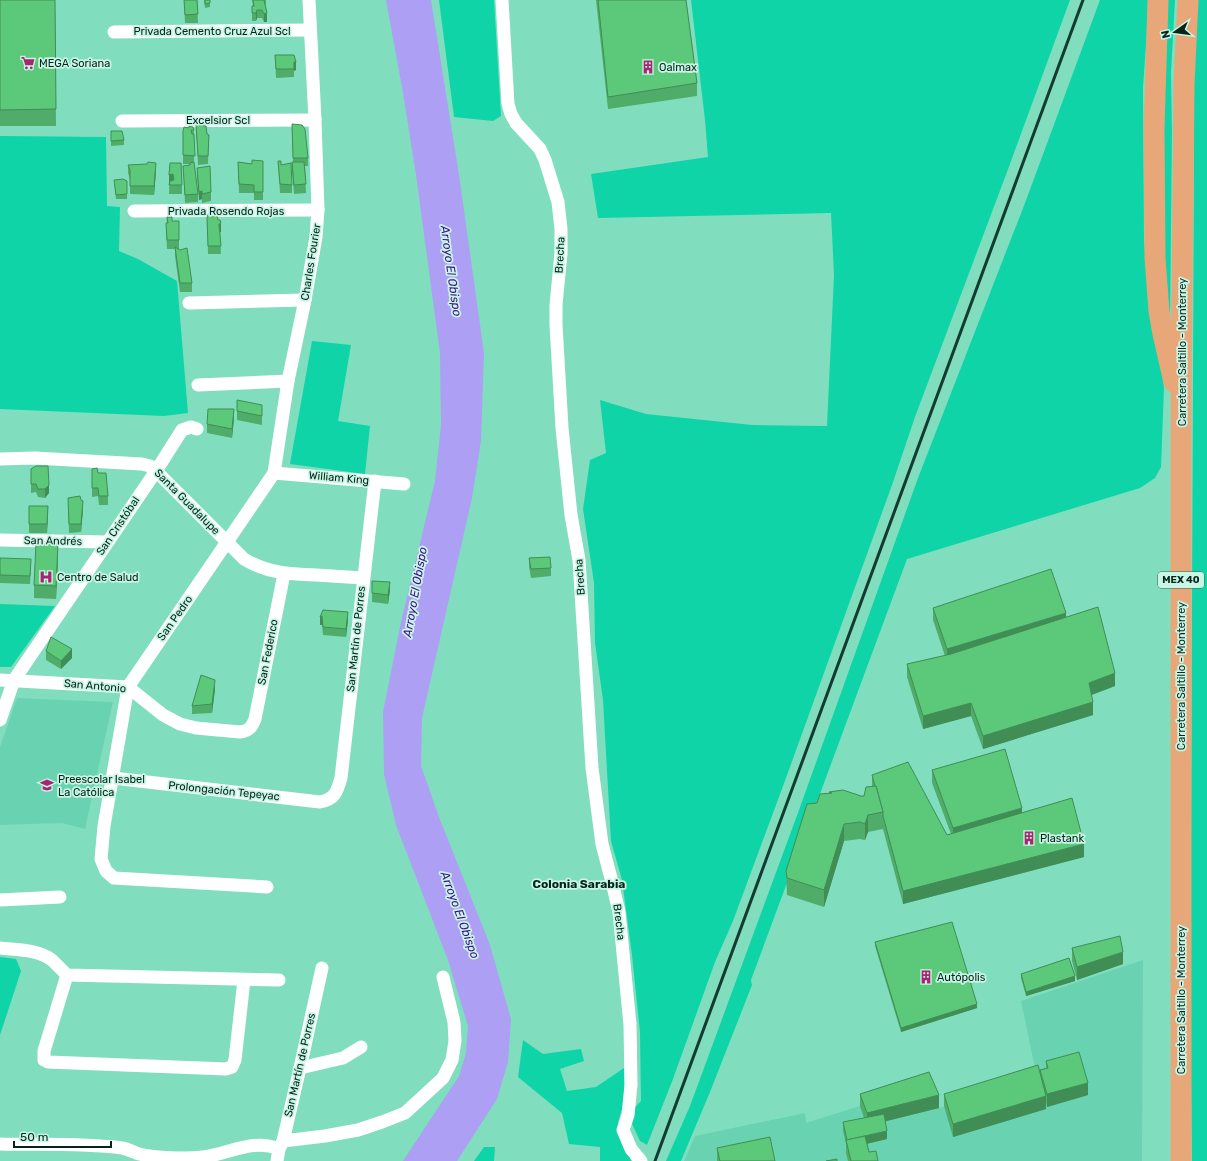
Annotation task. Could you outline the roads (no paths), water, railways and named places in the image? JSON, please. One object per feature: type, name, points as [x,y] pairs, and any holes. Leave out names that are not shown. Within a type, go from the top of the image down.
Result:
[{"type":"main road","points":[[1158,0],[1154,128],[1155,258],[1159,310],[1163,334],[1173,380],[1181,402]]},
{"type":"main road","name":"Carretera Saltillo - Monterrey","points":[[1181,1161],[1181,402],[1184,84],[1188,0]]},
{"type":"street","name":"Charles Fourier","points":[[274,473],[288,381],[305,300],[316,236],[318,210],[309,0]]},
{"type":"street","name":"Brecha","points":[[502,0],[508,104],[516,123],[540,149],[558,202],[561,229],[561,253],[556,305],[556,325],[562,428],[571,515],[579,560],[592,768],[602,844],[619,912],[630,1025],[631,1084],[628,1115],[624,1130],[631,1150],[641,1161]]},
{"type":"street","name":"Privada Cemento Cruz Azul Scl","points":[[114,32],[310,30]]},
{"type":"street","name":"Excelsior Scl","points":[[122,121],[315,120]]},
{"type":"street","name":"Privada Rosendo Rojas","points":[[134,211],[318,210]]},
{"type":"street","points":[[189,303],[305,300]]},
{"type":"street","points":[[198,385],[288,381]]},
{"type":"street","name":"San Cristóbal","points":[[0,720],[14,680],[156,471],[182,430],[191,427],[197,429]]},
{"type":"street","name":"Santa Guadalupe","points":[[0,459],[35,458],[142,464],[150,466],[227,543],[244,559],[253,565],[284,574],[363,578]]},
{"type":"street","name":"William King","points":[[274,473],[404,484]]},
{"type":"street","name":"San Pedro","points":[[267,887],[114,878],[106,871],[101,858],[104,826],[128,687],[274,473]]},
{"type":"street","name":"San Martín de Porres","points":[[334,796],[341,778],[374,481]]},
{"type":"street","name":"San Andrés","points":[[0,540],[107,542]]},
{"type":"street","name":"San Federico","points":[[250,729],[255,719],[284,574]]},
{"type":"street","name":"San Antonio","points":[[0,680],[128,687],[163,715],[180,724],[196,728],[240,732],[250,729]]},
{"type":"street","name":"Prolongación Tepeyac","points":[[112,778],[320,802],[329,800],[334,796]]},
{"type":"street","points":[[0,900],[60,897]]},
{"type":"street","points":[[0,948],[43,954],[67,976],[279,980]]},
{"type":"street","name":"San Martín de Porres","points":[[280,1150],[322,968]]},
{"type":"street","points":[[67,976],[44,1052],[44,1060],[51,1063],[226,1069],[232,1067],[235,1060],[244,980]]},
{"type":"street","points":[[0,1144],[123,1148],[139,1154],[202,1157],[259,1144],[270,1145],[280,1150],[325,1136],[358,1130],[382,1122],[405,1112],[443,1078],[452,1060],[455,1042],[454,1022],[443,977]]},
{"type":"street","points":[[300,1068],[343,1058],[361,1047]]},
{"type":"water","name":"Arroyo El Obispo","points":[[386,0],[431,0],[459,175],[484,353],[481,441],[472,498],[422,718],[421,766],[439,817],[490,945],[511,1019],[508,1062],[497,1099],[457,1161],[403,1161],[459,1076],[466,1053],[468,1026],[448,960],[396,825],[384,774],[383,712],[401,622],[435,481],[441,425],[440,353],[416,175]]},
{"type":"railway","points":[[655,1161],[1083,0]]},
{"type":"place","name":"MEGA Soriana","points":[[28,63]]},
{"type":"place","name":"Oalmax","points":[[648,67]]},
{"type":"place","name":"Centro de Salud","points":[[46,577]]},
{"type":"place","name":"Preescolar Isabel La Católica","points":[[47,785]]},
{"type":"place","name":"Plastank","points":[[1029,838]]},
{"type":"place","name":"Autópolis","points":[[926,977]]},
{"type":"district","name":"Colonia Sarabia","points":[[579,884]]}]
